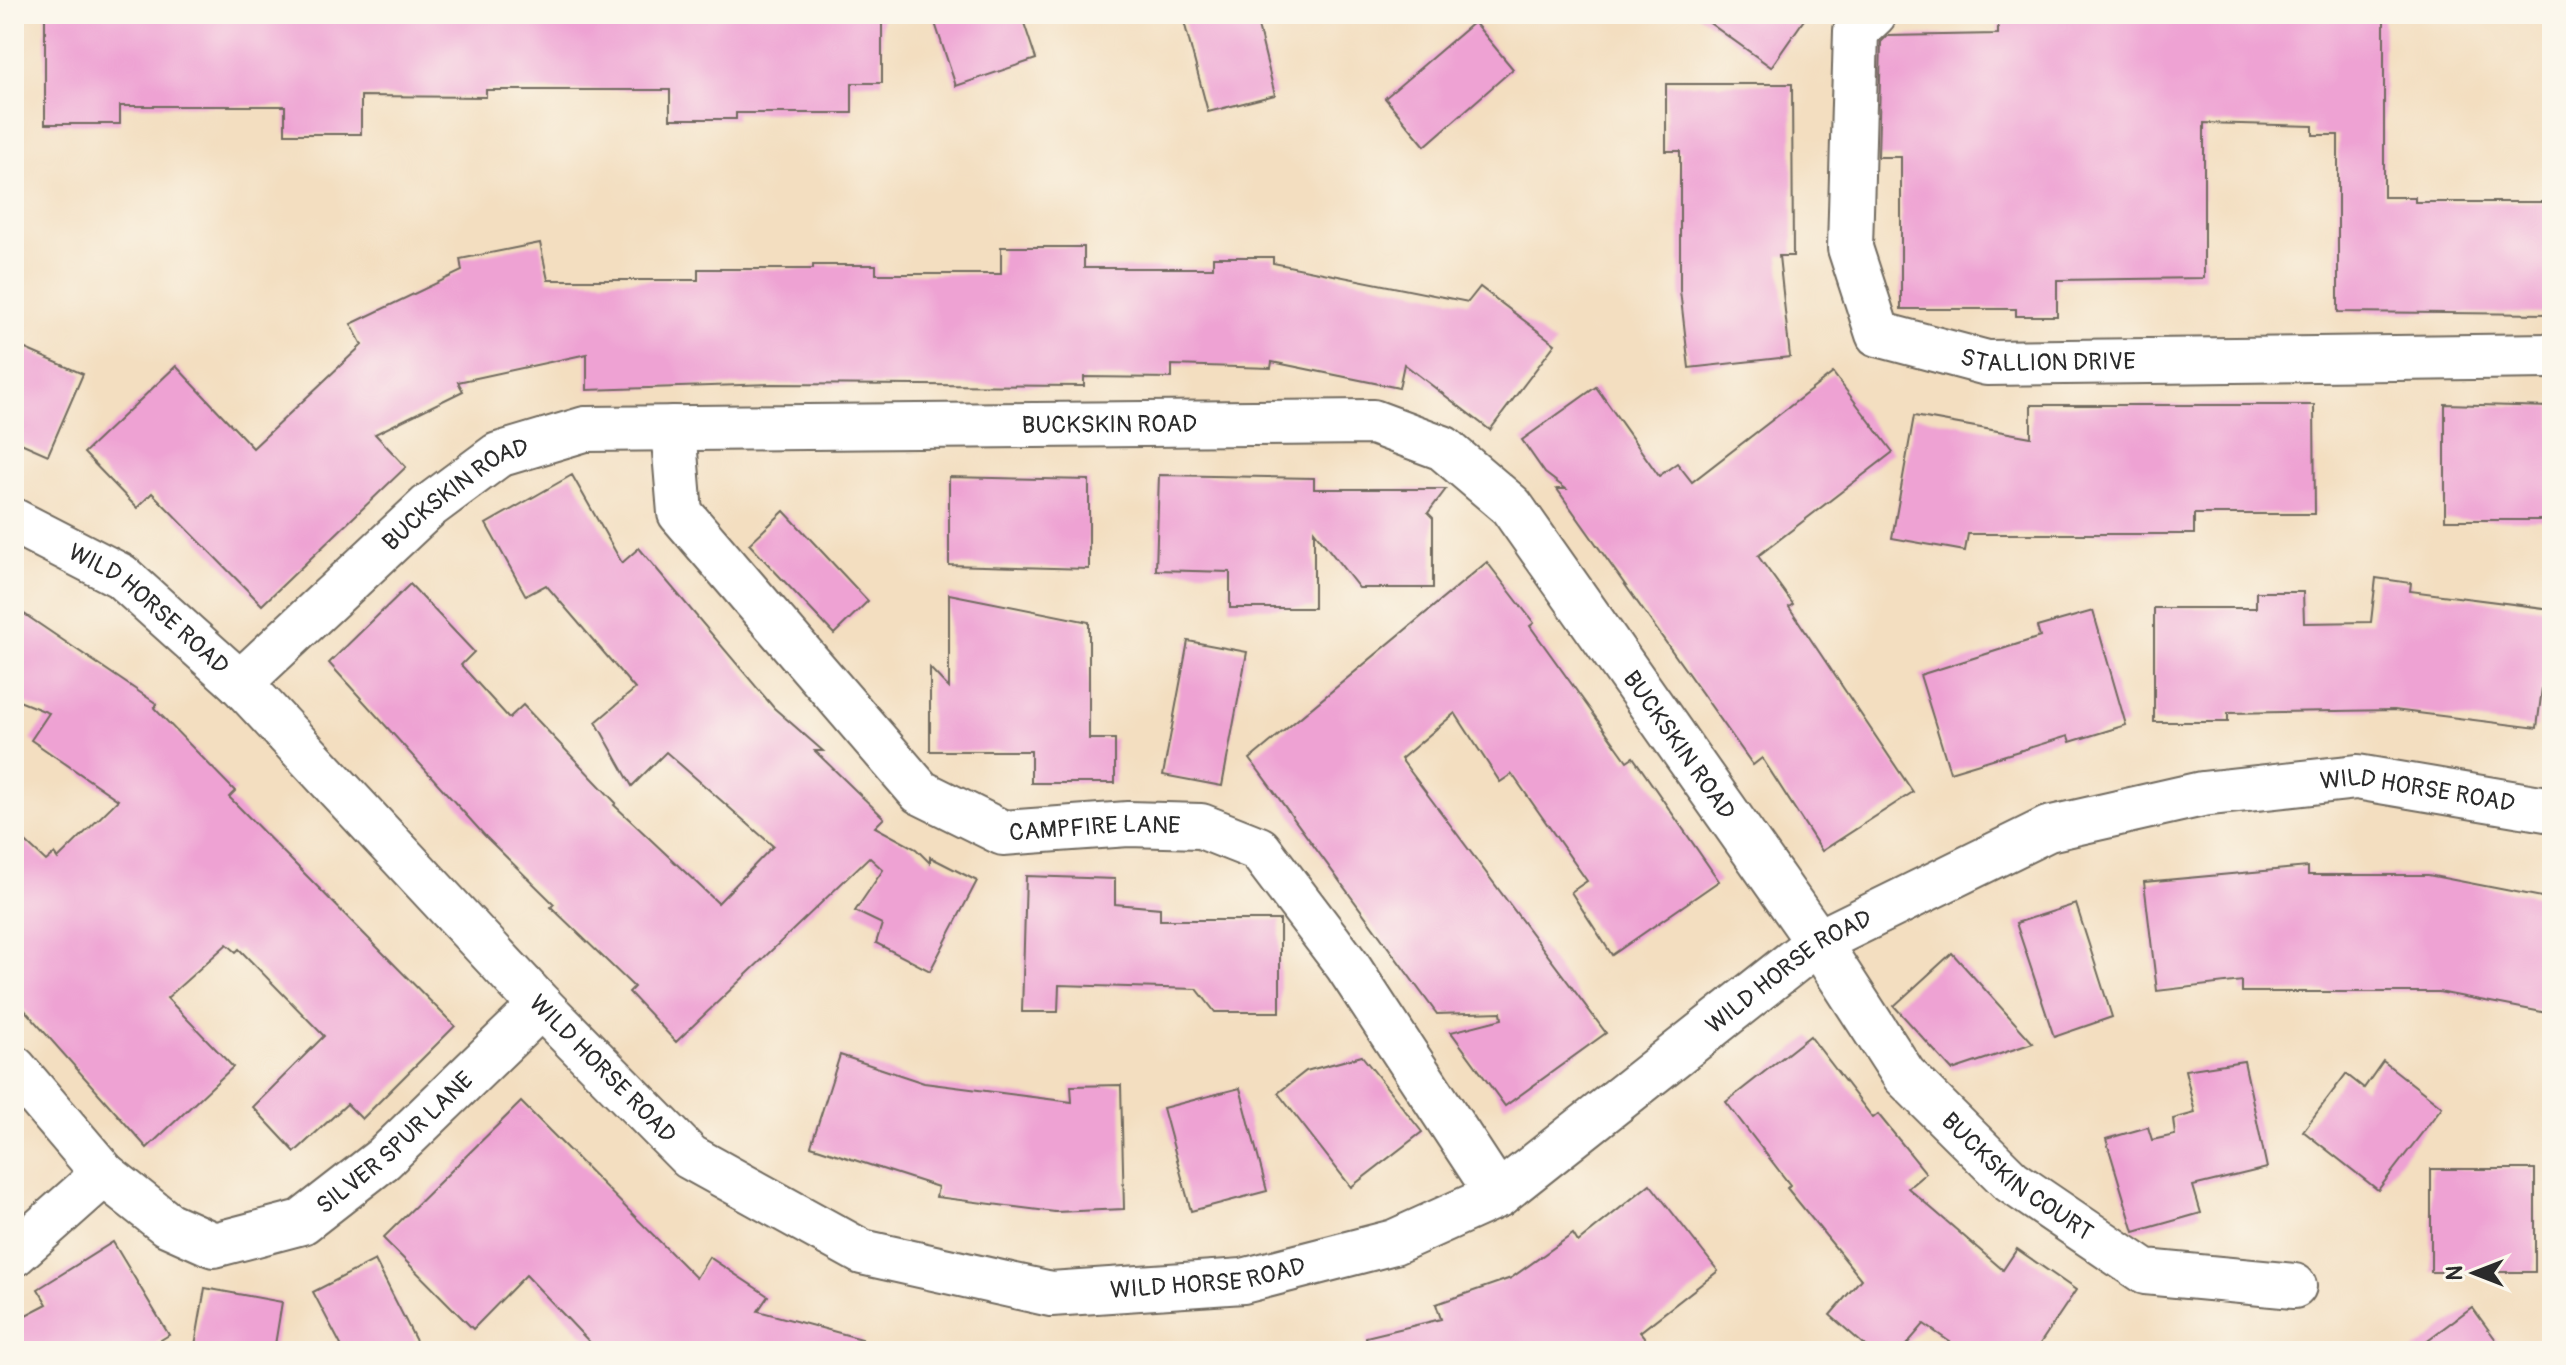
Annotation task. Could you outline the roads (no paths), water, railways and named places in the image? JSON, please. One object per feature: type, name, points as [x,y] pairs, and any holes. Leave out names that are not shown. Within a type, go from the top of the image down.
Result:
[{"type":"street","name":"STALLION DRIVE","points":[[1874,14],[1856,31],[1850,248],[1878,334],[1987,363],[2552,356]]},
{"type":"street","name":"BUCKSKIN ROAD","points":[[240,683],[428,507],[498,455],[585,429],[1373,422],[1443,448],[1511,506],[1818,942]]},
{"type":"street","name":"CAMPFIRE LANE","points":[[673,428],[680,513],[920,792],[1003,833],[1128,824],[1201,826],[1259,849],[1347,965],[1498,1195]]},
{"type":"street","name":"WILD HORSE ROAD","points":[[14,521],[121,576],[240,683],[541,1006],[690,1157],[862,1252],[1051,1294],[1243,1281],[1394,1242],[1498,1195],[1818,942],[2048,829],[2202,794],[2357,777],[2552,810]]},
{"type":"street","name":"BUCKSKIN COURT","points":[[1818,942],[1904,1075],[2011,1181],[2145,1272],[2294,1286]]},
{"type":"street","name":"SILVER SPUR LANE","points":[[14,1068],[104,1174],[167,1224],[214,1245],[302,1222],[383,1159],[541,1006]]},
{"type":"street","points":[[14,1254],[104,1174]]}]
